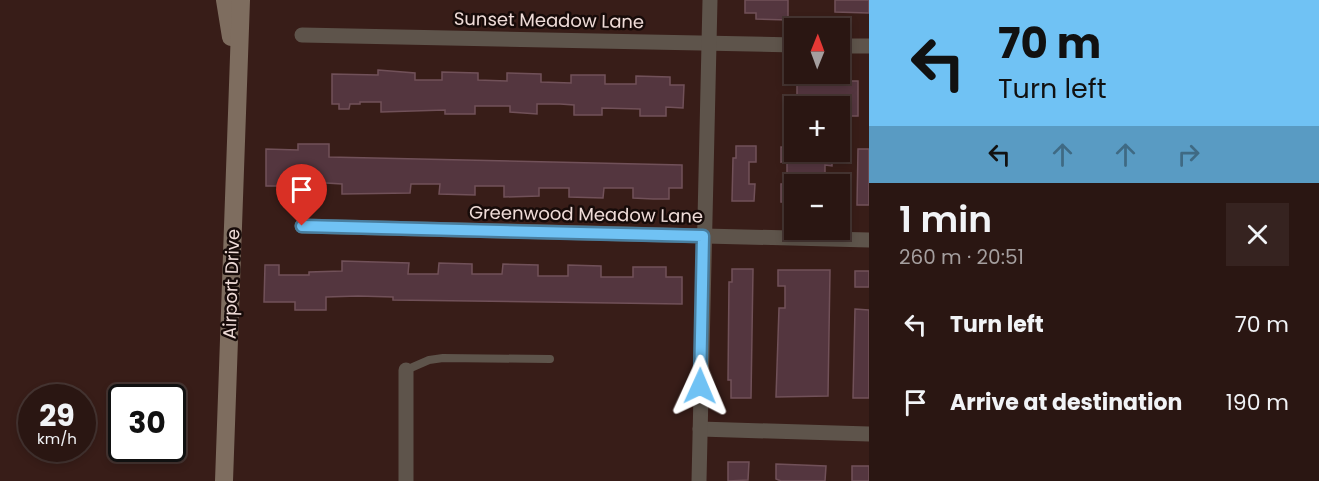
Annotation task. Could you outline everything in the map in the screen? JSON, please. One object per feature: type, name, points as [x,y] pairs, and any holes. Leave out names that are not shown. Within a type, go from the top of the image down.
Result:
[{"type":"main road","name":"Airport Drive","points":[[225,0],[238,87]]},
{"type":"main road","name":"Airport Drive","points":[[224,481],[241,0]]},
{"type":"street","points":[[699,481],[710,0]]},
{"type":"street","name":"Sunset Meadow Lane","points":[[302,35],[784,45]]},
{"type":"street","points":[[850,46],[869,46]]},
{"type":"street","name":"Greenwood Meadow Lane","points":[[302,226],[869,240]]},
{"type":"street","points":[[406,370],[406,481]]},
{"type":"street","points":[[700,429],[869,434]]},
{"type":"lane","points":[[406,370],[429,360],[443,358],[550,359]]},
{"type":"building","points":[[745,0],[788,0],[788,18],[784,20],[756,19],[756,13],[745,13]]},
{"type":"building","points":[[835,0],[869,0],[869,13],[835,12]]},
{"type":"building","points":[[378,70],[415,73],[415,80],[442,80],[442,72],[478,73],[478,80],[507,81],[507,73],[541,74],[541,82],[571,83],[571,75],[605,75],[605,84],[636,84],[636,76],[670,77],[670,85],[684,85],[683,108],[666,107],[666,116],[640,116],[640,109],[602,108],[602,115],[574,115],[574,105],[537,104],[537,114],[510,112],[510,106],[475,106],[475,114],[445,114],[445,110],[381,112],[381,102],[350,104],[349,109],[339,109],[339,104],[332,104],[332,74],[378,75]]},
{"type":"building","points":[[850,81],[858,81],[858,116],[850,116],[850,96],[797,96],[797,84],[850,84]]},
{"type":"building","points":[[298,144],[329,144],[329,157],[682,165],[682,188],[669,188],[669,199],[653,199],[633,198],[633,188],[604,188],[603,198],[569,197],[569,188],[539,188],[539,196],[504,197],[504,186],[475,186],[475,195],[439,194],[440,184],[411,184],[410,193],[342,194],[342,184],[310,182],[310,177],[281,176],[281,186],[266,186],[266,149],[298,150]]},
{"type":"building","points":[[736,146],[756,146],[756,162],[749,162],[749,184],[755,184],[754,201],[732,201],[733,158],[736,158]]},
{"type":"building","points":[[781,147],[784,147],[784,162],[781,162]]},
{"type":"building","points":[[858,149],[869,149],[869,205],[857,205]]},
{"type":"building","points":[[787,162],[832,162],[832,166],[825,165],[825,174],[787,174]]},
{"type":"building","points":[[781,184],[784,184],[784,202],[781,202]]},
{"type":"building","points":[[342,261],[409,263],[408,274],[438,274],[439,263],[472,264],[472,274],[502,274],[503,264],[538,265],[538,276],[568,276],[568,265],[601,266],[601,277],[633,277],[633,267],[666,267],[666,277],[682,277],[682,304],[393,300],[393,297],[358,296],[326,297],[326,310],[295,310],[295,302],[264,302],[265,265],[279,265],[279,275],[309,275],[309,272],[342,271]]},
{"type":"building","points":[[732,269],[753,269],[751,398],[731,398],[731,380],[728,380],[729,282],[732,282]]},
{"type":"building","points":[[778,270],[830,270],[828,396],[776,397],[779,308],[785,308],[785,286],[778,286]]},
{"type":"building","points":[[855,271],[869,271],[869,287],[855,287]]},
{"type":"building","points":[[855,309],[869,310],[869,398],[853,398]]},
{"type":"building","points":[[728,462],[749,462],[748,480],[728,481]]},
{"type":"building","points":[[776,464],[826,466],[825,481],[781,481],[776,479]]},
{"type":"building","points":[[852,466],[869,466],[869,481],[852,481]]},
{"type":"route","points":[[302,226],[703,236],[700,386]]}]
